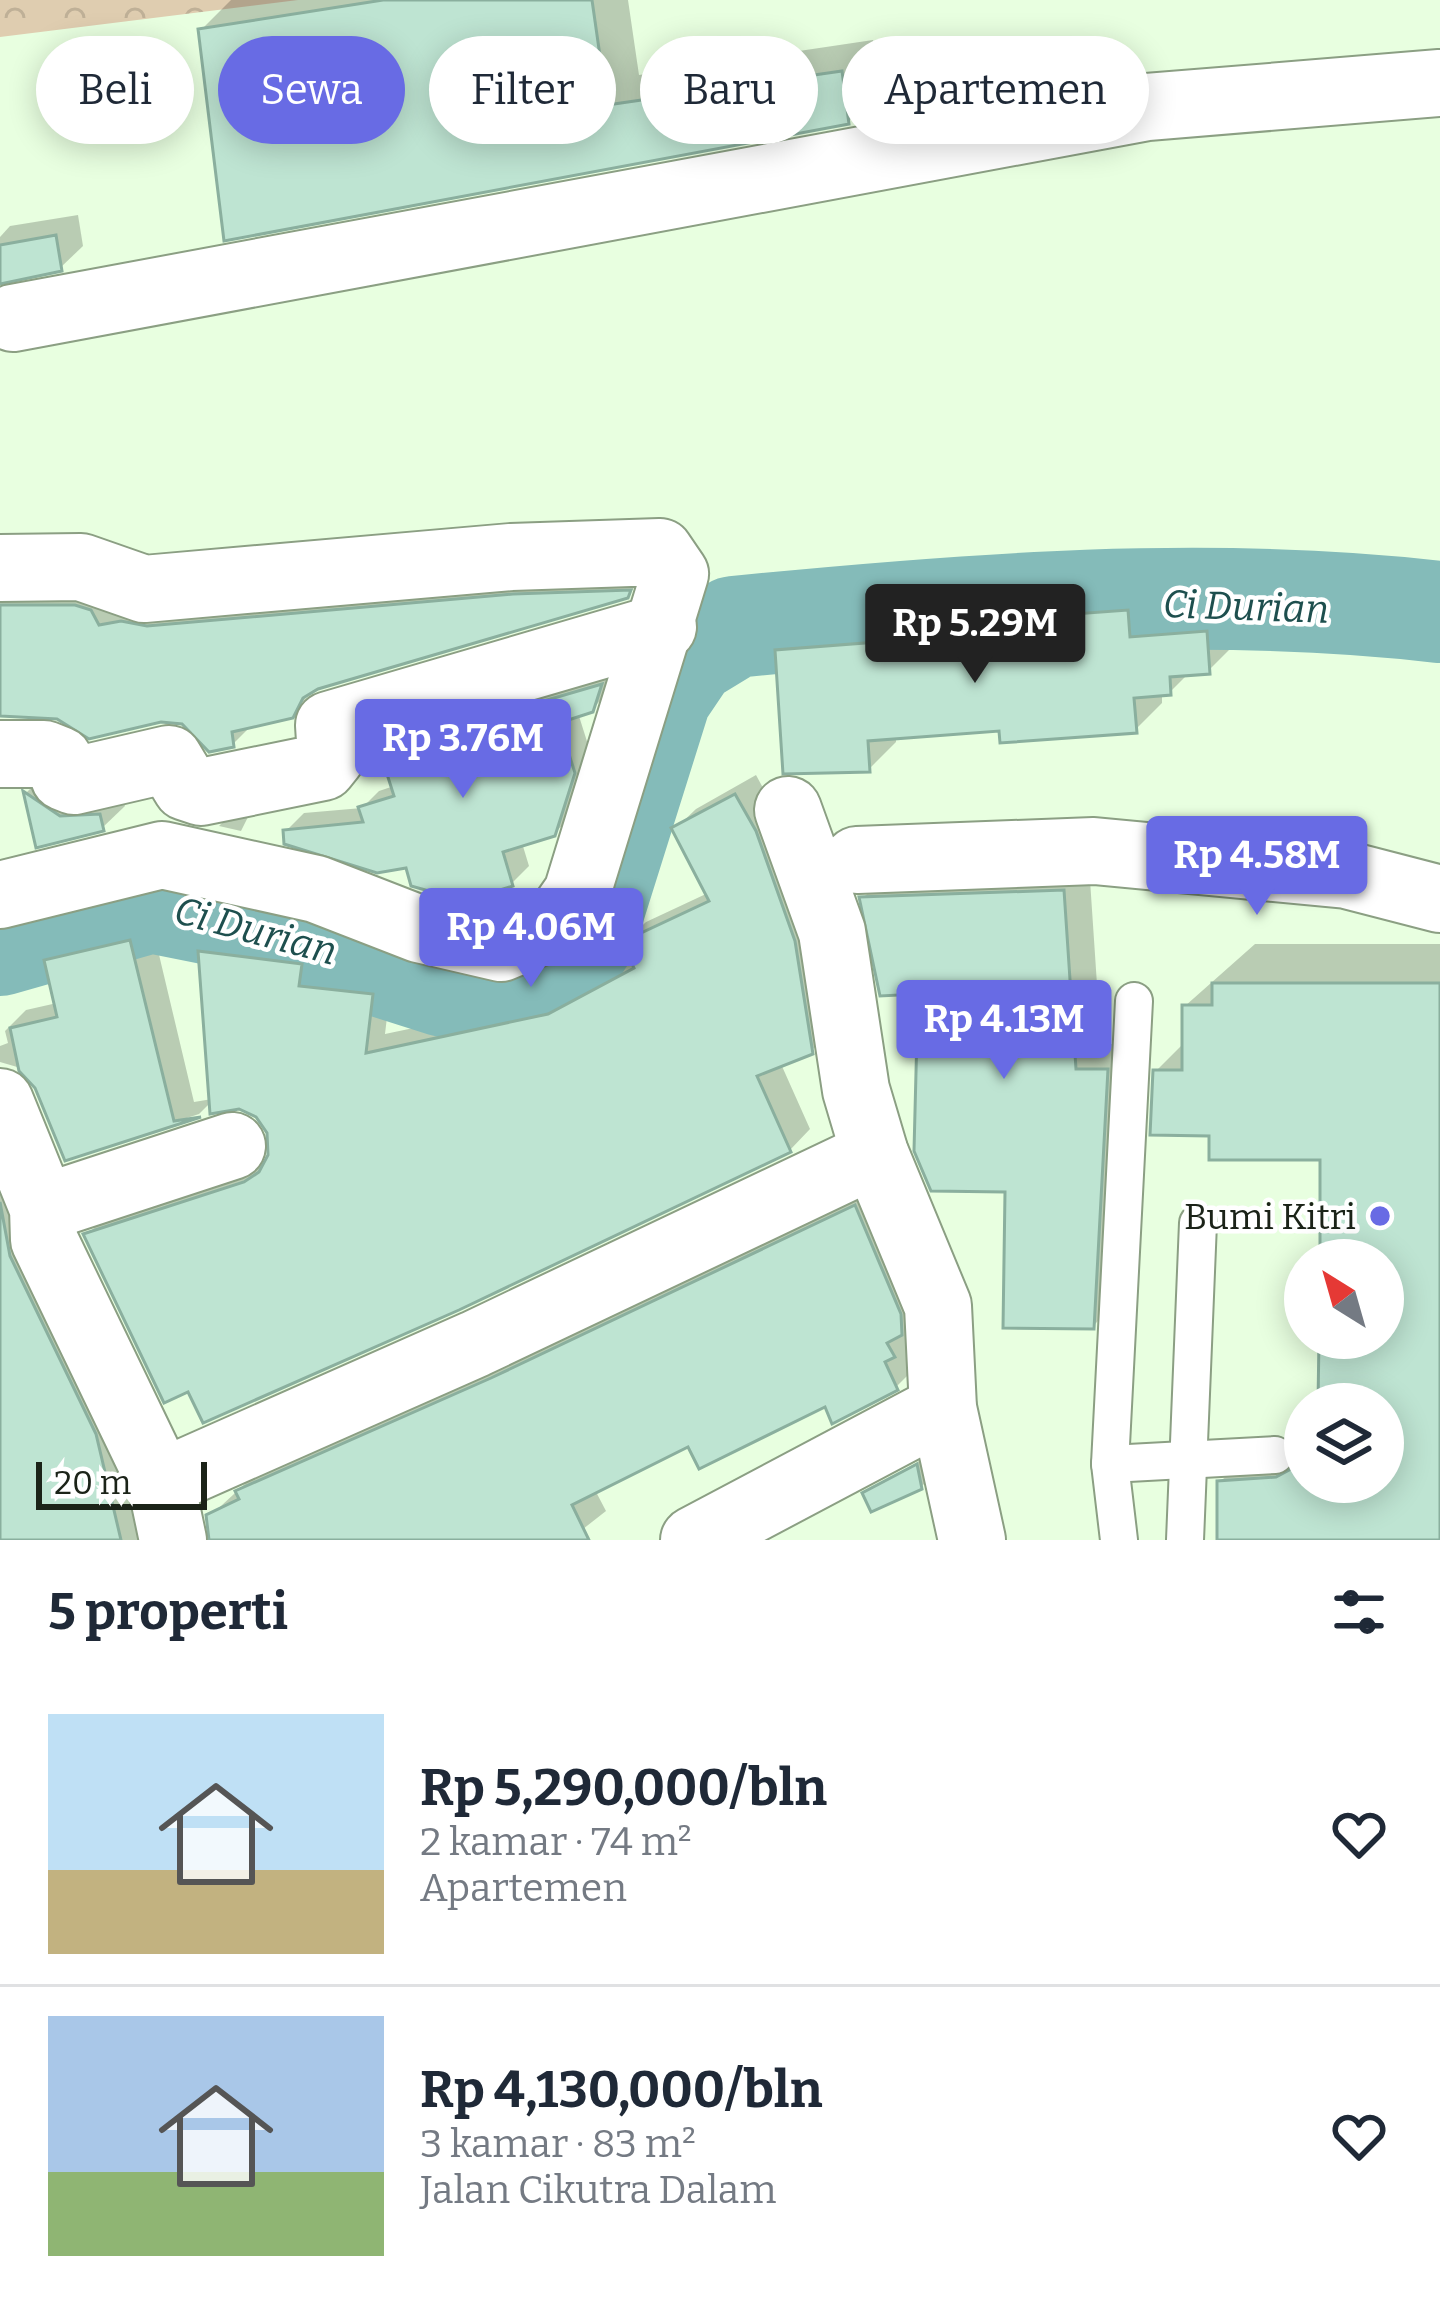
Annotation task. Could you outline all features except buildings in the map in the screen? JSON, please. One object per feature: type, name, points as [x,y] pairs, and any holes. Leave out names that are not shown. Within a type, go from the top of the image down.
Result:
[{"type":"street","points":[[14,318],[1148,107],[1440,83]]},
{"type":"street","points":[[0,568],[81,567],[144,590],[511,557],[660,552],[675,574],[663,627],[577,893],[554,926],[501,948],[419,929],[316,889],[162,855],[0,896]]},
{"type":"street","points":[[0,754],[44,754],[59,760],[64,777],[74,781],[169,759],[185,787],[201,792],[323,767],[331,757],[328,725],[663,627]]},
{"type":"street","points":[[788,811],[832,932],[856,1090],[875,1154],[938,1306],[943,1408],[972,1540]]},
{"type":"street","points":[[857,860],[1094,851],[1347,875],[1440,899]]},
{"type":"street","points":[[0,1102],[29,1236],[167,1512],[475,1344],[875,1154]]},
{"type":"street","points":[[29,1236],[232,1146]]},
{"type":"street","points":[[694,1540],[943,1408]]},
{"type":"lane","points":[[1119,1540],[1110,1464],[1134,1001]]},
{"type":"lane","points":[[1185,1540],[1184,1457],[1198,1223]]},
{"type":"lane","points":[[1110,1464],[1275,1455]]},
{"type":"green space","points":[[0,0],[298,0],[0,37]]},
{"type":"waterway","name":"Ci Durian","points":[[0,945],[151,902],[231,918],[444,986],[496,987],[535,980],[566,966],[585,937],[661,695],[688,655],[734,627],[998,605],[1176,599],[1353,604],[1440,612]]},
{"type":"place","name":"Bumi Kitri","points":[[1380,1216]]}]
